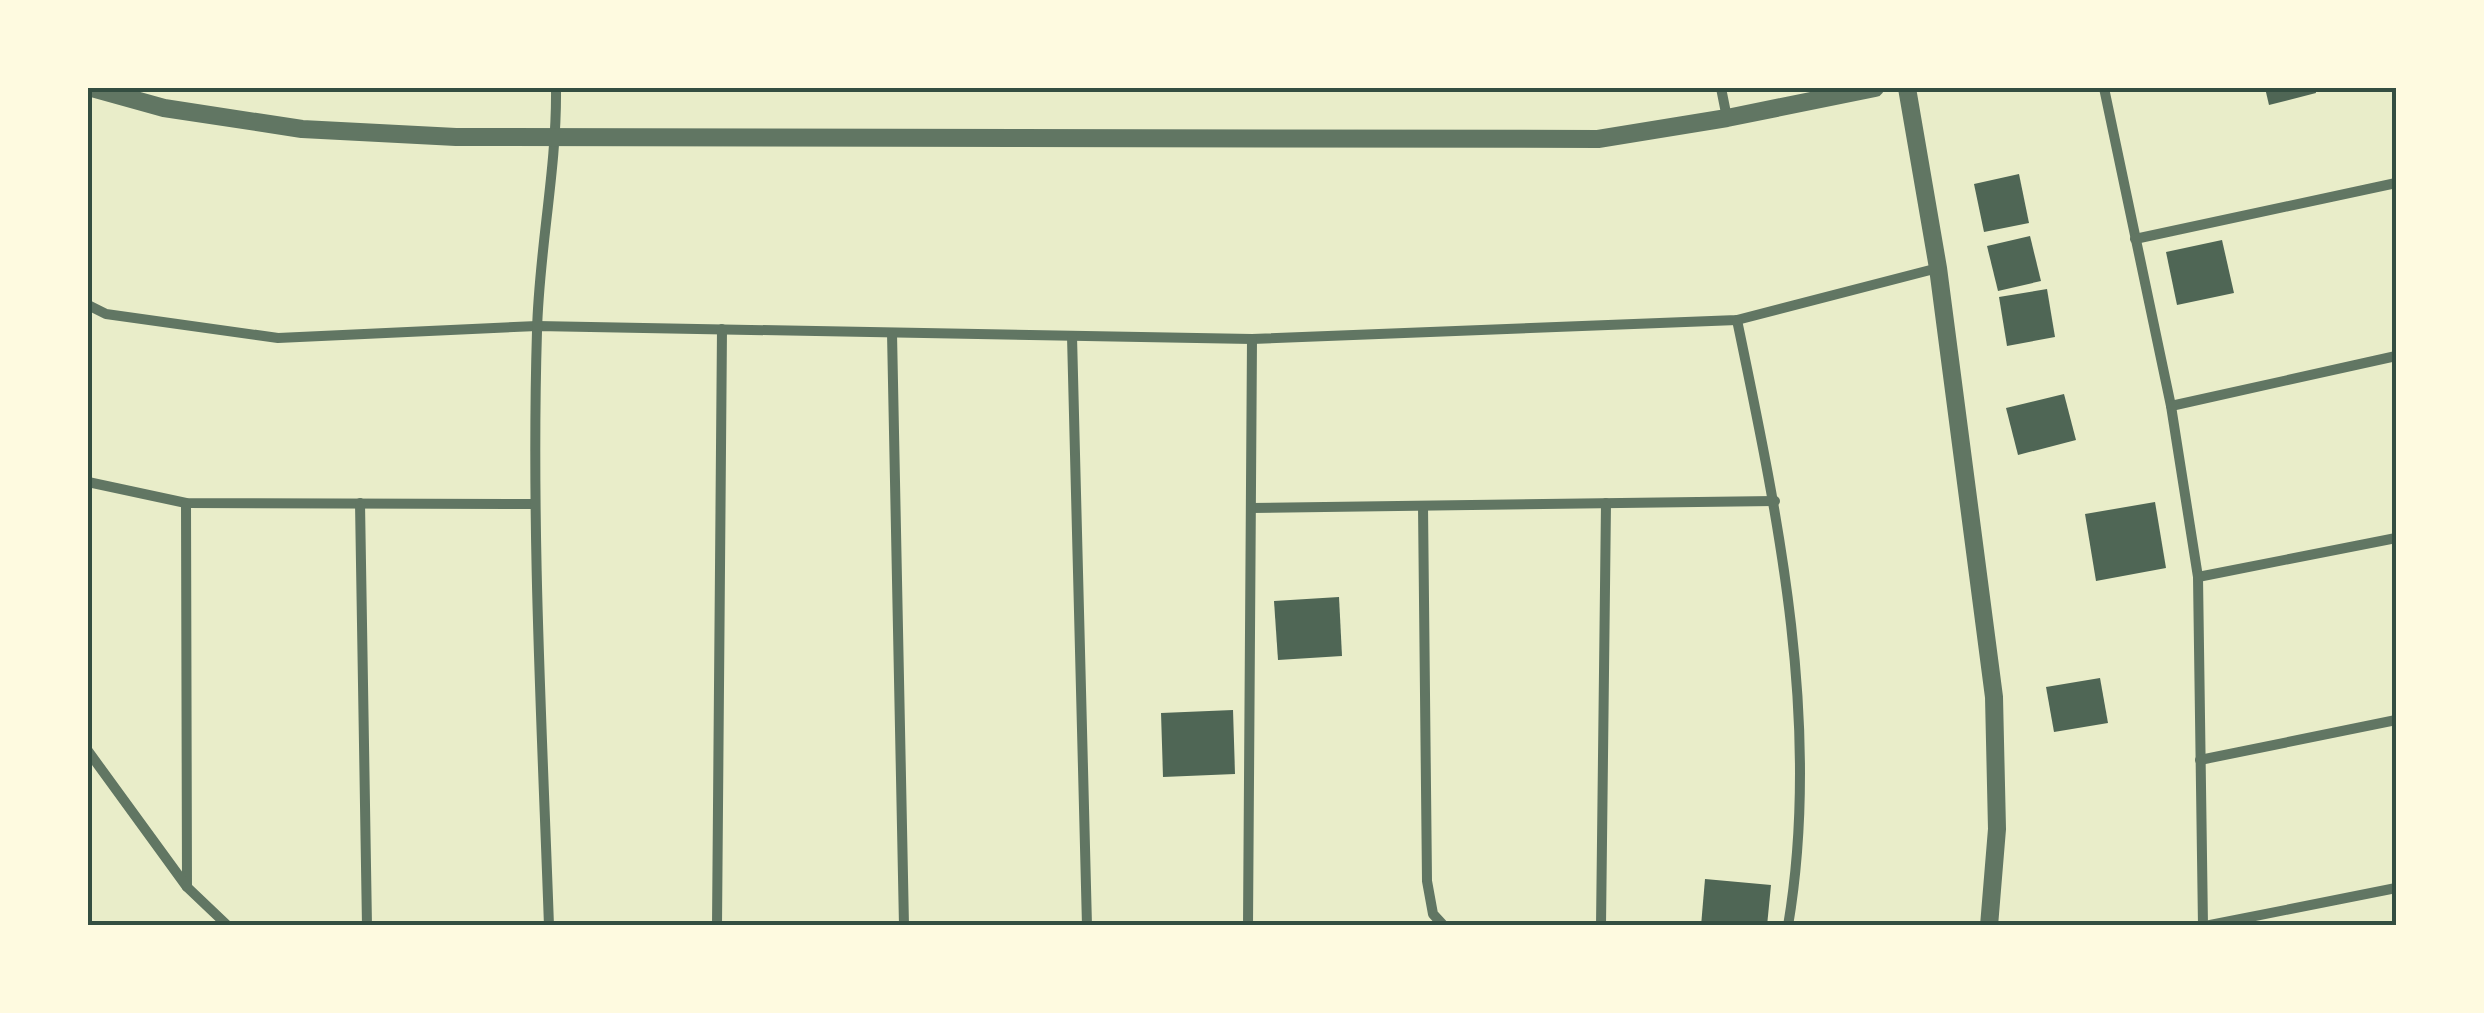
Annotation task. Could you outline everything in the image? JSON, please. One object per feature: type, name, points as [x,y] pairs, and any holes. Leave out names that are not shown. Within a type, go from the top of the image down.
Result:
[{"type":"street","points":[[92,88],[164,108],[302,129],[456,136],[1598,139],[1875,88]]},
{"type":"street","points":[[549,926],[535,504],[537,326],[556,136],[556,88]]},
{"type":"street","points":[[1720,88],[1727,118]]},
{"type":"street","points":[[1907,88],[1938,268],[1994,697],[1997,829],[1989,926]]},
{"type":"street","points":[[2104,88],[2171,406],[2198,577],[2204,926],[2396,888]]},
{"type":"street","points":[[2135,239],[2396,182]]},
{"type":"street","points":[[88,305],[106,314],[278,338],[537,326],[1252,339],[1738,320],[1938,268]]},
{"type":"street","points":[[1738,320],[1775,501],[1797,673],[1799,862],[1788,926]]},
{"type":"street","points":[[717,926],[722,330]]},
{"type":"street","points":[[892,333],[904,926]]},
{"type":"street","points":[[1072,336],[1087,926]]},
{"type":"street","points":[[1248,926],[1252,339]]},
{"type":"street","points":[[2171,406],[2396,356]]},
{"type":"street","points":[[88,482],[186,503],[535,504]]},
{"type":"street","points":[[1251,508],[1775,501]]},
{"type":"street","points":[[186,503],[187,887]]},
{"type":"street","points":[[360,503],[367,926]]},
{"type":"street","points":[[1602,926],[1606,503]]},
{"type":"street","points":[[1424,506],[1426,882],[1433,914],[1444,926]]},
{"type":"street","points":[[2198,577],[2396,538]]},
{"type":"street","points":[[2200,760],[2396,720]]},
{"type":"street","points":[[88,751],[187,887],[228,926]]},
{"type":"building","points":[[2265,88],[2315,88],[2316,93],[2269,105]]},
{"type":"building","points":[[2019,174],[2029,223],[1984,232],[1974,184]]},
{"type":"building","points":[[2030,236],[2041,281],[1998,291],[1987,246]]},
{"type":"building","points":[[2222,240],[2234,293],[2177,305],[2166,252]]},
{"type":"building","points":[[2047,289],[2055,337],[2007,346],[1999,297]]},
{"type":"building","points":[[2064,394],[2076,440],[2018,455],[2006,408]]},
{"type":"building","points":[[2155,502],[2166,568],[2096,581],[2085,514]]},
{"type":"building","points":[[1339,597],[1342,656],[1278,660],[1274,601]]},
{"type":"building","points":[[2100,678],[2108,723],[2054,732],[2046,687]]},
{"type":"building","points":[[1233,710],[1235,774],[1163,777],[1161,713]]},
{"type":"building","points":[[1705,879],[1771,885],[1767,926],[1701,926]]}]
